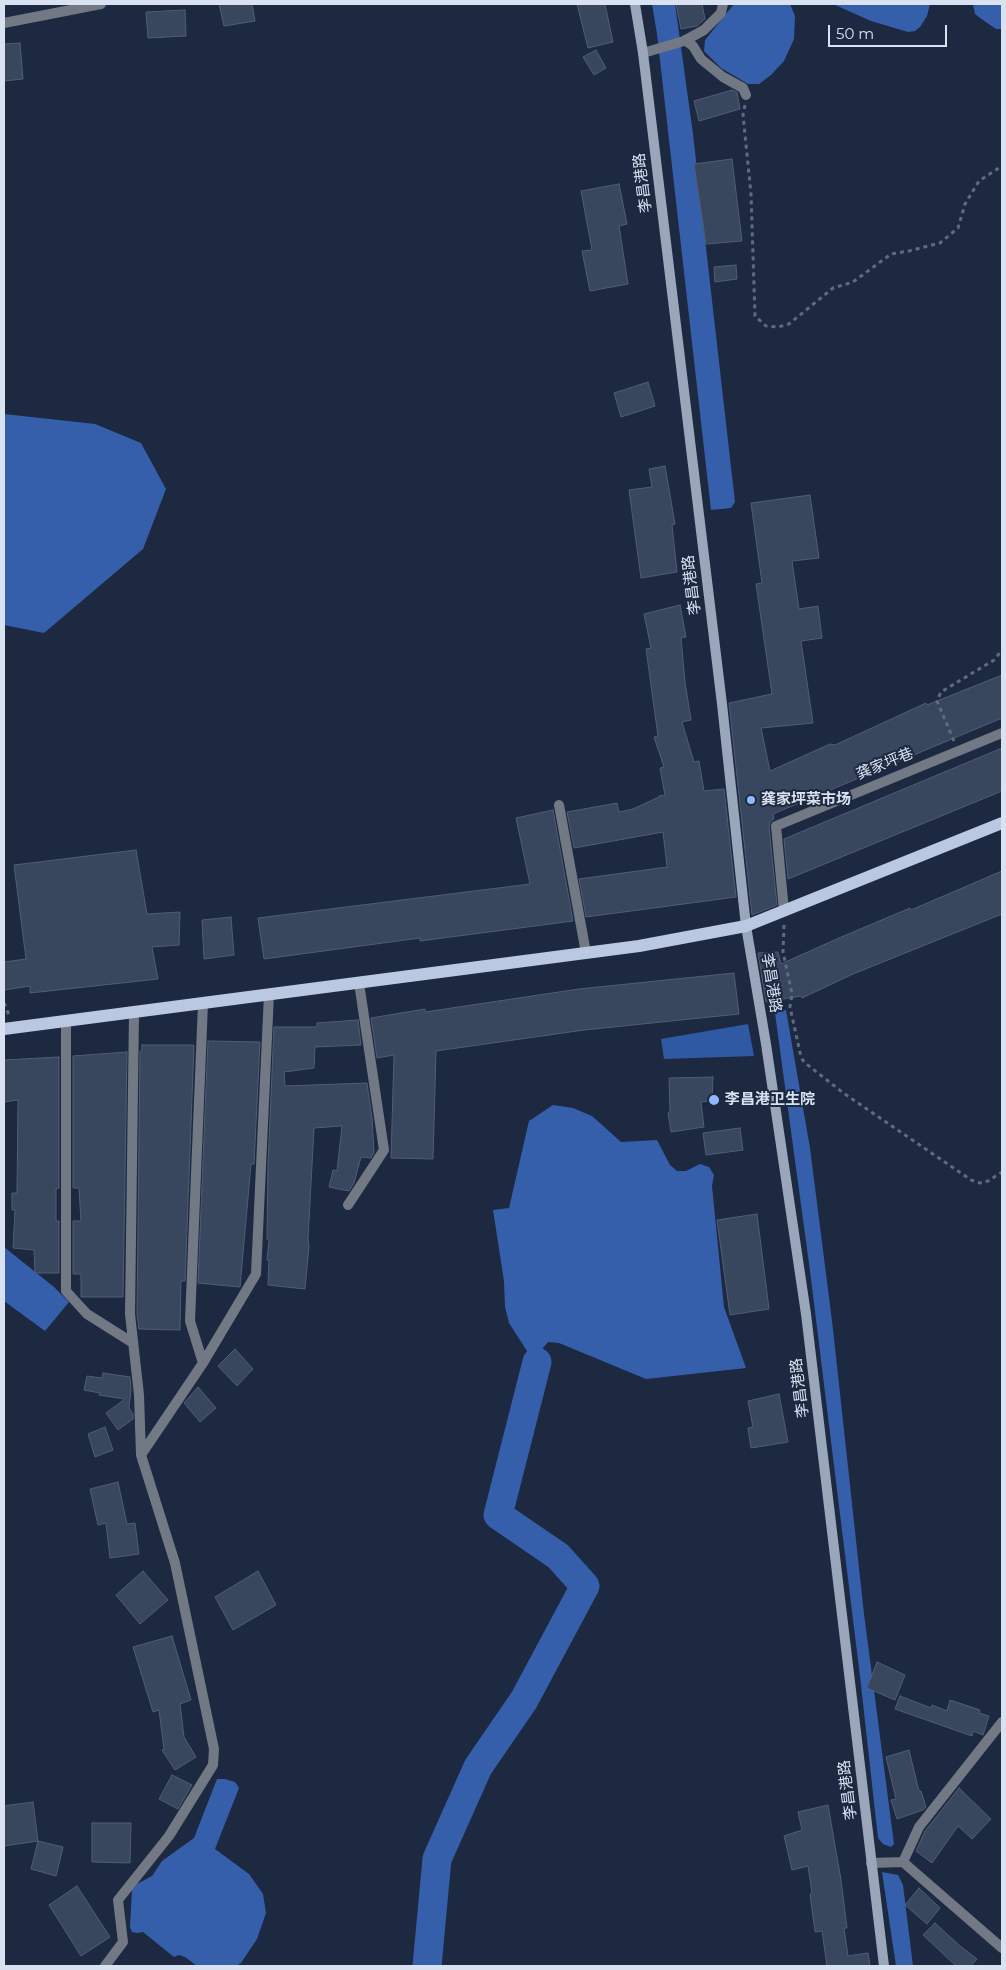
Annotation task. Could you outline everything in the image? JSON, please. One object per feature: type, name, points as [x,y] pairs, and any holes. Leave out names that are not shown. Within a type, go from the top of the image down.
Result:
[{"type":"main road","points":[[4,1029],[639,946],[746,926],[1002,824]]},
{"type":"street","points":[[4,22],[101,4]]},
{"type":"street","name":"李昌港路","points":[[635,4],[643,53],[722,704],[746,926],[806,1314],[884,1966]]},
{"type":"street","points":[[643,53],[685,41],[704,30],[721,13],[724,4]]},
{"type":"street","points":[[685,41],[693,46],[701,59],[723,77],[743,88],[746,95]]},
{"type":"street","name":"龚家坪巷","points":[[784,911],[776,826],[1002,732]]},
{"type":"street","points":[[559,806],[586,953]]},
{"type":"street","points":[[348,1204],[384,1150],[359,982]]},
{"type":"street","points":[[141,1455],[203,1363],[256,1274],[269,994]]},
{"type":"street","points":[[203,1003],[190,1321],[203,1363]]},
{"type":"street","points":[[105,1966],[123,1942],[118,1900],[169,1836],[213,1765],[214,1749],[175,1563],[141,1455],[139,1395],[130,1314],[134,1012]]},
{"type":"street","points":[[66,1021],[66,1291],[87,1314],[134,1343]]},
{"type":"street","points":[[902,1862],[919,1827],[1002,1722]]},
{"type":"street","points":[[871,1863],[902,1862],[1002,1948]]},
{"type":"path","points":[[746,95],[743,115],[751,194],[755,316],[766,326],[778,327],[789,324],[833,288],[853,282],[891,254],[940,243],[958,228],[966,204],[979,181],[1002,166]]},
{"type":"path","points":[[958,751],[937,701],[941,692],[994,660],[1002,650]]},
{"type":"path","points":[[784,911],[783,952],[792,994],[790,1007],[804,1062],[842,1092],[971,1180],[988,1181],[1002,1172]]},
{"type":"shaded area","points":[[652,4],[675,4],[693,134],[735,502],[731,508],[711,510]]},
{"type":"shaded area","points":[[734,4],[790,4],[795,16],[794,39],[784,61],[771,75],[759,84],[748,84],[721,68],[704,51],[705,40]]},
{"type":"shaded area","points":[[833,4],[930,4],[927,16],[920,27],[915,31],[908,32],[871,21]]},
{"type":"shaded area","points":[[973,4],[1002,4],[1002,29],[996,29],[975,14]]},
{"type":"shaded area","points":[[4,414],[95,424],[141,443],[166,489],[143,549],[44,633],[4,625]]},
{"type":"shaded area","points":[[786,1010],[810,1148],[833,1329],[864,1614],[894,1844],[891,1847],[883,1844],[878,1838],[810,1271],[775,1013]]},
{"type":"shaded area","points":[[748,1024],[754,1056],[664,1059],[661,1039]]},
{"type":"shaded area","points":[[553,1105],[573,1108],[592,1116],[621,1142],[657,1140],[670,1165],[677,1171],[686,1171],[700,1164],[709,1167],[714,1175],[712,1186],[724,1307],[746,1368],[646,1379],[559,1343],[548,1342],[543,1348],[535,1368],[529,1354],[509,1323],[505,1307],[504,1281],[493,1210],[509,1208],[529,1121]]},
{"type":"shaded area","points":[[4,1247],[54,1287],[69,1302],[45,1331],[4,1301]]},
{"type":"shaded area","points":[[217,1779],[235,1782],[239,1788],[215,1849],[249,1874],[263,1894],[266,1913],[257,1939],[241,1963],[236,1966],[197,1966],[185,1957],[179,1955],[174,1957],[143,1932],[132,1932],[130,1927],[132,1890],[137,1884],[152,1876],[162,1861],[194,1838]]},
{"type":"shaded area","points":[[882,1872],[898,1875],[903,1885],[913,1966],[896,1966]]},
{"type":"building","points":[[219,4],[252,4],[255,21],[224,26]]},
{"type":"building","points":[[577,4],[605,4],[613,42],[588,48]]},
{"type":"building","points":[[676,4],[702,4],[705,19],[697,26],[681,29]]},
{"type":"building","points":[[185,10],[186,36],[148,38],[146,12]]},
{"type":"building","points":[[20,43],[23,79],[4,81],[4,44]]},
{"type":"building","points":[[596,50],[606,68],[594,75],[583,57]]},
{"type":"building","points":[[732,90],[737,92],[740,109],[699,121],[694,101]]},
{"type":"building","points":[[732,159],[742,241],[706,244],[694,164]]},
{"type":"building","points":[[619,184],[627,224],[619,226],[628,284],[590,291],[582,251],[592,250],[581,191]]},
{"type":"building","points":[[736,265],[737,279],[715,282],[714,267]]},
{"type":"building","points":[[648,382],[655,406],[621,417],[614,393]]},
{"type":"building","points":[[665,466],[675,524],[672,525],[677,572],[641,578],[629,490],[652,487],[649,469]]},
{"type":"building","points":[[810,495],[819,558],[792,561],[799,609],[818,606],[822,638],[801,641],[813,723],[761,728],[770,771],[830,744],[835,745],[926,703],[927,705],[1002,675],[1002,718],[773,814],[774,819],[770,822],[769,827],[777,905],[752,915],[729,703],[772,694],[756,584],[762,583],[751,503]]},
{"type":"building","points":[[680,605],[686,637],[681,638],[691,720],[682,722],[694,762],[699,761],[704,791],[724,789],[736,897],[586,917],[579,879],[667,867],[663,832],[574,848],[567,812],[617,803],[619,812],[633,809],[665,795],[660,768],[664,767],[654,737],[658,736],[646,649],[651,648],[644,614]]},
{"type":"building","points":[[1002,748],[1002,791],[788,879],[784,839]]},
{"type":"building","points":[[553,810],[573,921],[420,941],[420,938],[264,959],[258,918],[530,884],[516,818]]},
{"type":"building","points":[[136,850],[147,914],[180,912],[179,945],[152,947],[158,979],[30,993],[30,986],[4,990],[4,962],[26,959],[14,865]]},
{"type":"building","points":[[1002,871],[1002,914],[853,974],[802,998],[801,996],[766,1002],[758,953],[778,952],[781,964],[910,908],[911,910]]},
{"type":"building","points":[[231,917],[234,955],[204,959],[202,920]]},
{"type":"building","points":[[734,973],[739,1014],[584,1030],[436,1051],[433,1159],[391,1158],[394,1055],[377,1058],[371,1018],[425,1009],[425,1012],[579,989]]},
{"type":"building","points":[[358,1020],[361,1045],[315,1047],[314,1068],[284,1072],[285,1086],[367,1083],[374,1152],[371,1158],[361,1157],[354,1183],[349,1191],[329,1187],[333,1170],[337,1171],[342,1126],[314,1128],[309,1246],[305,1289],[268,1285],[268,1165],[274,1027],[317,1027],[317,1023]]},
{"type":"building","points":[[208,1041],[260,1042],[254,1164],[251,1164],[240,1287],[198,1283]]},
{"type":"building","points":[[142,1045],[194,1045],[185,1281],[181,1281],[180,1330],[139,1329],[137,1314],[140,1051],[142,1051]]},
{"type":"building","points":[[127,1052],[123,1297],[81,1297],[81,1274],[73,1274],[73,1221],[81,1221],[79,1188],[73,1188],[73,1056]]},
{"type":"building","points":[[59,1057],[59,1188],[56,1189],[56,1221],[59,1221],[59,1273],[35,1273],[34,1250],[13,1248],[15,1210],[12,1210],[12,1193],[17,1193],[18,1100],[4,1102],[4,1060]]},
{"type":"building","points":[[713,1077],[712,1101],[701,1102],[704,1127],[671,1132],[668,1113],[670,1112],[669,1078]]},
{"type":"building","points":[[740,1128],[743,1150],[706,1155],[703,1133]]},
{"type":"building","points":[[757,1214],[769,1309],[730,1315],[717,1220]]},
{"type":"building","points":[[235,1349],[253,1369],[237,1386],[218,1366]]},
{"type":"building","points":[[103,1373],[130,1377],[129,1408],[133,1414],[133,1419],[118,1430],[106,1413],[125,1399],[99,1395],[100,1393],[84,1390],[87,1376],[102,1378]]},
{"type":"building","points":[[198,1387],[216,1408],[200,1422],[184,1403]]},
{"type":"building","points":[[779,1394],[788,1442],[751,1448],[748,1428],[753,1427],[748,1401]]},
{"type":"building","points":[[105,1427],[113,1450],[95,1457],[88,1434]]},
{"type":"building","points":[[118,1482],[127,1524],[135,1523],[139,1554],[110,1558],[106,1523],[98,1525],[90,1489]]},
{"type":"building","points":[[143,1571],[168,1600],[140,1624],[116,1595]]},
{"type":"building","points":[[258,1571],[276,1605],[233,1630],[215,1597]]},
{"type":"building","points":[[172,1636],[191,1700],[180,1704],[184,1737],[196,1757],[175,1770],[162,1750],[164,1749],[159,1710],[153,1712],[133,1647]]},
{"type":"building","points":[[877,1662],[905,1675],[895,1700],[867,1688]]},
{"type":"building","points":[[900,1696],[931,1708],[932,1705],[947,1711],[950,1700],[980,1710],[979,1713],[989,1716],[983,1735],[973,1731],[972,1736],[895,1709]]},
{"type":"building","points":[[909,1750],[919,1791],[921,1791],[926,1807],[923,1810],[897,1819],[891,1800],[896,1799],[886,1757]]},
{"type":"building","points":[[172,1775],[192,1785],[178,1809],[159,1799]]},
{"type":"building","points":[[959,1788],[991,1819],[972,1839],[958,1826],[932,1863],[916,1851],[925,1831]]},
{"type":"building","points":[[33,1802],[38,1841],[4,1846],[4,1806]]},
{"type":"building","points":[[828,1805],[841,1880],[847,1928],[844,1928],[848,1956],[868,1953],[870,1966],[827,1966],[822,1931],[815,1932],[808,1866],[792,1870],[784,1836],[802,1830],[798,1812]]},
{"type":"building","points":[[92,1823],[131,1823],[130,1863],[92,1862]]},
{"type":"building","points":[[38,1841],[63,1847],[56,1876],[31,1869]]},
{"type":"building","points":[[77,1886],[110,1937],[81,1956],[49,1905]]},
{"type":"building","points":[[919,1888],[940,1908],[927,1924],[905,1905]]},
{"type":"building","points":[[935,1923],[977,1959],[971,1966],[956,1966],[923,1935]]},
{"type":"waterway","points":[[427,1966],[437,1859],[478,1767],[524,1700],[585,1586],[558,1556],[498,1515],[537,1362]]},
{"type":"place","name":"龚家坪菜市场","points":[[751,800]]},
{"type":"place","name":"李昌港卫生院","points":[[714,1100]]}]
